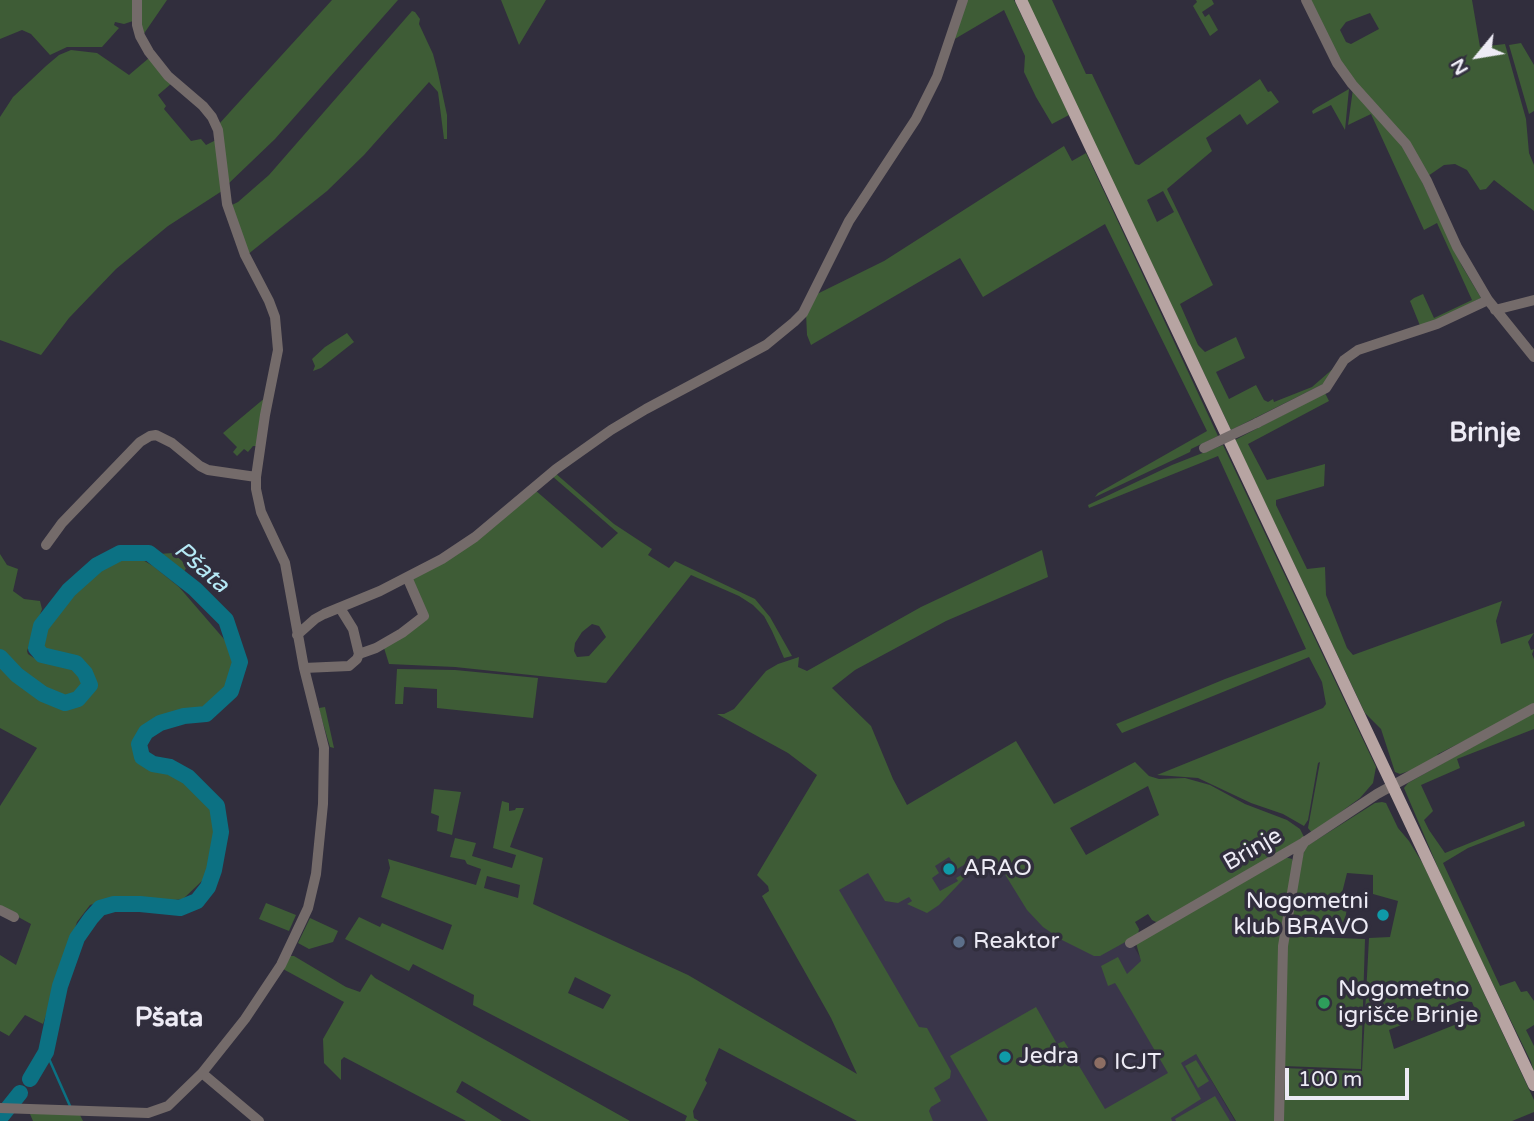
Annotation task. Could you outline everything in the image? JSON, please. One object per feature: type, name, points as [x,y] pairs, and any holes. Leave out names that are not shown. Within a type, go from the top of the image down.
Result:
[{"type":"main road","points":[[1021,0],[1534,1085]]},
{"type":"street","points":[[0,1108],[154,1112],[168,1106],[202,1073],[251,1010],[281,965],[299,930],[312,895],[323,804],[324,758],[285,563],[261,512],[256,477],[278,350],[275,317],[245,255],[230,216],[218,130],[212,117],[168,76],[144,44],[137,25],[137,0]]},
{"type":"street","points":[[298,635],[315,619],[407,578],[475,537],[556,469],[611,430],[766,345],[794,322],[803,313],[849,221],[929,95],[963,0]]},
{"type":"street","points":[[1306,0],[1337,63],[1352,84],[1406,144],[1427,181],[1457,247],[1488,300],[1534,358]]},
{"type":"street","points":[[1204,449],[1326,388],[1343,360],[1358,351],[1437,324],[1488,300]]},
{"type":"street","points":[[1495,310],[1534,300]]},
{"type":"street","points":[[46,545],[62,523],[140,442],[150,436],[165,439],[208,470],[256,477]]},
{"type":"street","points":[[304,668],[349,666],[359,654],[402,633],[424,616],[407,578]]},
{"type":"street","points":[[340,608],[353,629],[359,654]]},
{"type":"street","name":"Brinje","points":[[1130,943],[1306,841],[1392,786],[1534,708]]},
{"type":"street","points":[[1279,1121],[1283,946],[1299,851],[1306,841]]},
{"type":"street","points":[[0,910],[14,917]]},
{"type":"street","points":[[202,1073],[259,1121]]},
{"type":"shaded area","points":[[1017,745],[1235,1121],[895,1121],[762,896]]},
{"type":"green space","points":[[0,0],[134,0],[133,21],[124,24],[115,22],[114,25],[119,28],[102,47],[67,47],[50,55],[31,34],[22,30],[0,39]]},
{"type":"green space","points":[[139,0],[167,0],[143,35],[138,13]]},
{"type":"green space","points":[[332,0],[398,0],[275,139],[227,185],[219,124]]},
{"type":"green space","points":[[501,0],[546,0],[519,45]]},
{"type":"green space","points":[[966,0],[1014,0],[1069,115],[1052,124],[1024,72],[1025,56],[1004,10],[953,40]]},
{"type":"green space","points":[[1026,0],[1052,0],[1086,74],[1092,74],[1135,164],[1139,165],[1260,79],[1268,92],[1271,91],[1279,102],[1247,125],[1240,114],[1206,138],[1212,151],[1167,189],[1213,285],[1180,304],[1198,345],[1205,352],[1236,337],[1245,358],[1216,372],[1229,399],[1256,385],[1264,400],[1268,402],[1273,399],[1274,402],[1312,387],[1335,367],[1327,382],[1231,430]],"holes":[[[1163,191],[1174,212],[1157,222],[1147,200]]]},
{"type":"green space","points":[[1196,0],[1212,0],[1214,4],[1202,12],[1205,17],[1209,14],[1218,30],[1210,36],[1193,6]]},
{"type":"green space","points":[[1309,0],[1472,0],[1480,47],[1505,44],[1526,119],[1529,153],[1534,165],[1534,211],[1494,180],[1486,189],[1480,190],[1467,170],[1455,164],[1444,165],[1428,176],[1340,61]],"holes":[[[1370,13],[1379,29],[1351,44],[1346,42],[1340,30],[1346,22]]]},
{"type":"green space","points":[[412,11],[420,19],[419,24],[433,54],[447,115],[447,139],[444,139],[438,92],[429,82],[364,155],[327,191],[247,255],[230,206],[269,175]]},
{"type":"green space","points":[[1521,43],[1534,65],[1534,111],[1529,114],[1509,45]]},
{"type":"green space","points":[[71,50],[97,53],[129,75],[149,58],[172,83],[158,95],[166,106],[164,109],[191,141],[201,139],[206,145],[216,140],[222,191],[168,226],[116,269],[69,318],[41,355],[0,340],[0,117],[13,97],[59,55]]},
{"type":"green space","points":[[1349,89],[1345,130],[1331,105],[1313,114],[1312,111],[1316,108]]},
{"type":"green space","points":[[1353,89],[1396,137],[1413,163],[1462,266],[1481,298],[1421,328],[1410,301],[1414,298],[1423,294],[1434,318],[1472,300],[1437,223],[1424,230],[1371,114],[1348,125]]},
{"type":"green space","points":[[1064,146],[1072,161],[1086,153],[1218,436],[1095,497],[1207,431],[1105,224],[983,297],[960,258],[811,345],[807,335],[806,313],[815,295],[884,261]]},
{"type":"green space","points":[[347,333],[354,342],[321,368],[313,371],[315,366],[312,359]]},
{"type":"green space","points":[[1325,393],[1329,401],[1248,444],[1267,480],[1325,464],[1324,486],[1276,500],[1276,505],[1307,569],[1325,567],[1326,595],[1347,648],[1353,655],[1502,601],[1496,621],[1501,644],[1534,633],[1528,642],[1531,650],[1534,649],[1534,706],[1438,754],[1434,760],[1421,767],[1400,774],[1395,772],[1381,729],[1365,713],[1235,440]]},
{"type":"green space","points":[[266,397],[258,446],[253,446],[248,452],[244,449],[237,456],[233,452],[237,447],[223,433]]},
{"type":"green space","points":[[1223,445],[1376,767],[1373,783],[1360,798],[1312,833],[1308,828],[1320,762],[1308,820],[1304,826],[1283,814],[1251,803],[1198,778],[1157,775],[1323,708],[1326,704],[1322,682],[1309,657],[1122,733],[1116,724],[1306,649],[1218,456],[1089,508],[1088,505],[1172,465]]},
{"type":"green space","points":[[555,473],[614,524],[652,549],[648,555],[669,568],[675,561],[755,599],[770,617],[792,656],[784,658],[764,616],[753,605],[691,575],[606,683],[455,667],[389,664],[384,648],[427,619],[412,578],[535,490],[602,548],[618,533],[552,476]],"holes":[[[592,624],[599,626],[606,637],[589,656],[577,657],[574,651],[575,643],[582,632]]]},
{"type":"green space","points":[[1042,550],[1048,577],[946,621],[855,670],[832,688],[871,726],[907,805],[1016,741],[1054,804],[1135,762],[1149,776],[1159,779],[1185,778],[1210,785],[1245,804],[1287,820],[1300,829],[1304,837],[1158,923],[1148,914],[1135,922],[1139,929],[1138,935],[1100,956],[1094,956],[1062,940],[1043,927],[1027,910],[998,863],[990,858],[974,859],[957,869],[949,857],[935,866],[939,873],[932,878],[940,891],[975,867],[939,905],[927,913],[907,904],[912,901],[909,897],[898,903],[885,901],[868,873],[839,890],[919,1027],[927,1028],[951,1071],[950,1078],[934,1088],[941,1101],[929,1111],[933,1121],[857,1121],[719,1048],[705,1080],[707,1083],[693,1111],[694,1118],[699,1121],[685,1121],[687,1116],[473,1005],[474,995],[413,964],[409,971],[345,939],[359,917],[380,927],[382,923],[443,950],[452,925],[381,897],[390,868],[388,859],[476,885],[481,869],[467,864],[465,860],[450,857],[455,838],[476,843],[472,856],[512,868],[516,855],[493,848],[502,801],[509,803],[509,811],[524,808],[510,847],[543,858],[533,904],[688,975],[857,1074],[831,1018],[762,896],[769,891],[768,886],[757,875],[817,775],[788,753],[717,714],[734,709],[766,671],[778,664],[799,657],[798,667],[807,671],[921,607]],"holes":[[[1148,786],[1159,815],[1086,855],[1070,828]],[[487,876],[520,885],[518,898],[484,888]],[[575,977],[611,995],[603,1009],[568,993]]]},
{"type":"green space","points":[[173,553],[186,568],[182,576],[158,554]]},
{"type":"green space","points":[[0,554],[7,565],[18,569],[13,591],[24,599],[40,601],[42,609],[27,651],[34,658],[59,664],[62,654],[47,650],[42,639],[60,605],[80,588],[96,566],[119,556],[130,555],[153,566],[179,587],[230,646],[235,663],[229,691],[223,699],[205,711],[157,717],[145,724],[134,738],[134,751],[141,763],[153,770],[169,769],[189,780],[214,806],[215,840],[211,866],[203,880],[183,899],[157,902],[129,897],[90,905],[77,922],[43,1024],[25,1015],[9,1036],[0,1031],[0,955],[16,965],[31,924],[0,907],[0,806],[37,748],[0,728]]},
{"type":"green space","points":[[397,669],[455,670],[538,678],[533,718],[437,708],[437,689],[404,687],[403,704],[395,704]]},
{"type":"green space","points":[[325,707],[334,748],[330,747],[320,713],[319,708]]},
{"type":"green space","points":[[1534,712],[1534,729],[1457,759],[1460,768],[1421,785],[1433,811],[1424,820],[1445,853],[1524,821],[1525,826],[1468,848],[1443,863],[1500,986],[1515,981],[1521,992],[1527,991],[1534,1001],[1534,1025],[1526,1030],[1534,1046],[1534,1073],[1450,896],[1404,788],[1408,783]]},
{"type":"green space","points":[[434,789],[461,792],[452,835],[437,831],[439,816],[431,813]]},
{"type":"green space","points":[[1375,803],[1386,803],[1398,828],[1423,864],[1534,1100],[1534,1112],[1512,1121],[1281,1121],[1283,1068],[1362,1071],[1369,938],[1390,937],[1398,901],[1373,894],[1373,875],[1347,873],[1342,893],[1337,894],[1339,900],[1348,901],[1344,927],[1330,933],[1298,930],[1292,928],[1289,922],[1307,846]],"holes":[[[1460,1001],[1472,1002],[1476,1012],[1472,1018],[1394,1049],[1389,1030]]]},
{"type":"green space","points":[[1285,857],[1292,859],[1294,864],[1283,928],[1277,1121],[1236,1121],[1196,1054],[1181,1063],[1201,1099],[1171,1118],[1172,1121],[988,1121],[950,1056],[1036,1007],[1057,1044],[1064,1041],[1105,1109],[1168,1073],[1115,983],[1108,986],[1101,966],[1118,957],[1127,974],[1141,961],[1136,943]]},
{"type":"green space","points":[[266,903],[296,915],[289,931],[259,919]]},
{"type":"green space","points":[[310,918],[338,931],[333,942],[309,949],[298,943]]},
{"type":"green space","name":"Nogometno igrišče Brinje","points":[[1287,936],[1365,939],[1361,1069],[1283,1066]]},
{"type":"green space","points":[[290,956],[360,992],[371,974],[630,1121],[531,1121],[462,1081],[456,1092],[502,1121],[466,1121],[344,1057],[341,1060],[341,1080],[324,1063],[323,1039],[344,1002],[283,969]]},
{"type":"green space","points":[[1196,1060],[1209,1081],[1198,1088],[1185,1066]]},
{"type":"green space","points":[[1215,1096],[1230,1121],[1176,1121],[1175,1119]]},
{"type":"green space","points":[[79,1113],[83,1121],[33,1121],[30,1114]]},
{"type":"waterway","name":"Pšata","points":[[0,657],[17,675],[43,694],[65,703],[78,699],[90,685],[85,673],[76,663],[42,655],[36,648],[41,626],[69,590],[97,565],[120,553],[149,553],[195,589],[226,620],[240,662],[231,691],[206,714],[184,716],[160,723],[146,732],[139,744],[142,757],[188,777],[217,806],[221,832],[208,887],[197,901],[180,908],[140,904],[114,904],[100,908],[77,938],[60,986],[46,1052],[30,1079]]},
{"type":"waterway","points":[[46,1052],[70,1106]]},
{"type":"waterway","name":"Pšata","points":[[0,1118],[20,1093]]},
{"type":"place","name":"ARAO","points":[[949,869]]},
{"type":"place","name":"Nogometni klub BRAVO","points":[[1383,915]]},
{"type":"place","name":"Reaktor","points":[[959,942]]},
{"type":"place","name":"Nogometno igrišče Brinje","points":[[1324,1003]]},
{"type":"place","name":"Jedra","points":[[1005,1057]]},
{"type":"place","name":"ICJT","points":[[1100,1063]]},
{"type":"district","name":"Brinje","points":[[1485,434]]},
{"type":"district","name":"Pšata","points":[[169,1019]]}]
